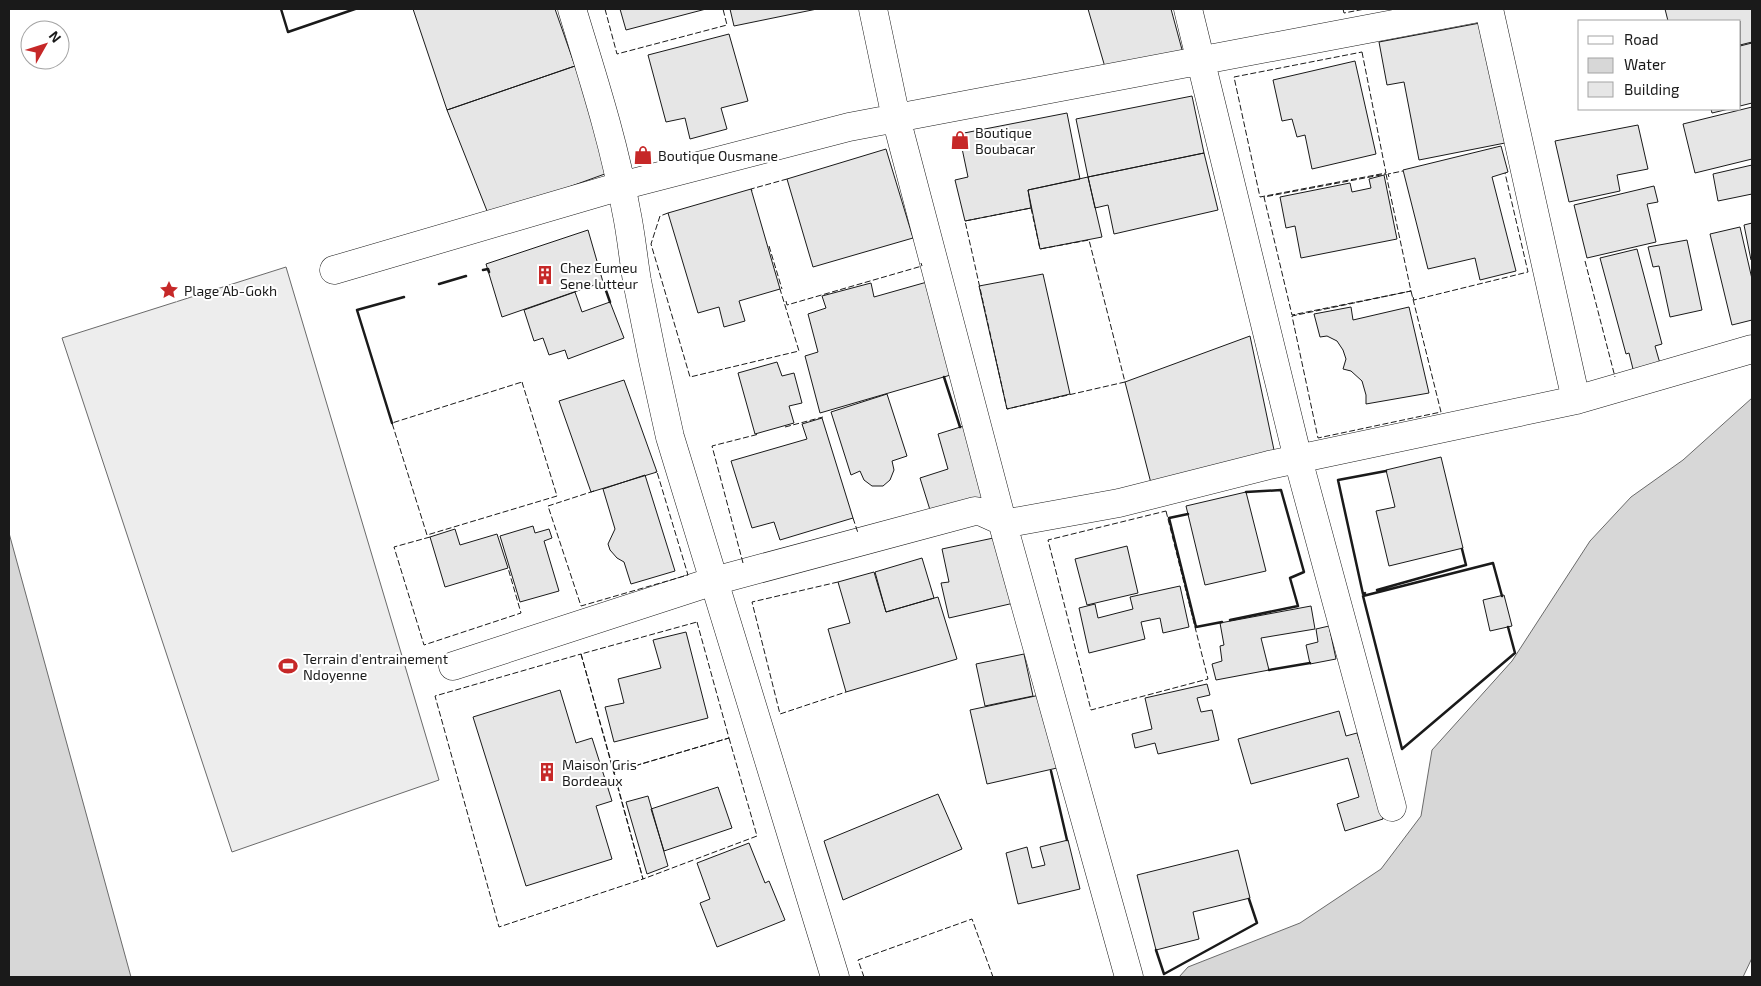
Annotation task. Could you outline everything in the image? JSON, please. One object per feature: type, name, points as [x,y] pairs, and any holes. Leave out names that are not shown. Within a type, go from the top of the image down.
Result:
[{"type":"street","points":[[572,9],[608,130],[621,186],[656,374],[670,437],[835,977]]},
{"type":"street","points":[[873,9],[896,118],[1002,521],[1129,977]]},
{"type":"street","points":[[1188,9],[1298,459],[1392,807]]},
{"type":"street","points":[[334,270],[621,186],[849,127],[1474,9]]},
{"type":"street","points":[[1488,9],[1576,400]]},
{"type":"street","points":[[453,666],[714,581],[974,511],[982,512],[1002,521],[1021,522],[1119,503],[1298,459],[1576,400],[1752,349]]},
{"type":"shaded area","name":"Terrain d'entrainement Ndoyenne","points":[[286,267],[439,780],[232,852],[62,338]]},
{"type":"water","points":[[1752,398],[1752,958],[1743,977],[1179,977],[1188,967],[1300,923],[1381,869],[1421,816],[1432,750],[1512,661],[1590,541],[1631,497],[1683,460]]},
{"type":"water","points":[[9,533],[131,977],[9,977]]},
{"type":"building","points":[[413,9],[555,9],[575,66],[447,110]]},
{"type":"building","points":[[620,9],[706,9],[626,30]]},
{"type":"building","points":[[730,9],[817,9],[734,26]]},
{"type":"building","points":[[1088,9],[1171,9],[1184,57],[1107,74]]},
{"type":"building","points":[[1665,9],[1752,9],[1752,42],[1741,45],[1741,20],[1668,20]]},
{"type":"building","points":[[1480,23],[1505,143],[1419,160],[1404,82],[1387,85],[1379,42]]},
{"type":"building","points":[[729,34],[748,101],[721,108],[727,129],[690,139],[685,118],[666,122],[648,55]]},
{"type":"building","points":[[1752,43],[1752,103],[1741,106],[1741,46]]},
{"type":"building","points":[[1355,61],[1376,154],[1312,169],[1305,135],[1297,137],[1292,119],[1282,121],[1273,80]]},
{"type":"building","points":[[575,66],[613,171],[489,216],[447,110]]},
{"type":"building","points":[[1192,96],[1204,153],[1088,177],[1076,119]]},
{"type":"building","points":[[1752,107],[1752,159],[1695,173],[1683,124]]},
{"type":"building","points":[[1711,110],[1725,110],[1712,113]]},
{"type":"building","points":[[1067,113],[1080,179],[1028,190],[1031,208],[965,221],[955,180],[968,177],[959,134]]},
{"type":"building","points":[[1638,125],[1648,169],[1617,175],[1620,191],[1569,202],[1555,141]]},
{"type":"building","points":[[1501,146],[1508,172],[1492,177],[1516,271],[1480,280],[1475,258],[1428,269],[1403,170]]},
{"type":"building","points":[[886,149],[913,238],[813,267],[787,179]]},
{"type":"building","points":[[1204,153],[1218,210],[1114,234],[1108,205],[1095,208],[1088,177]]},
{"type":"building","points":[[1752,165],[1752,194],[1718,201],[1713,174]]},
{"type":"building","points":[[1384,175],[1397,239],[1301,258],[1295,226],[1286,228],[1280,197],[1350,183],[1352,192],[1371,188],[1369,179]]},
{"type":"building","points":[[1088,177],[1102,237],[1040,249],[1028,190]]},
{"type":"building","points":[[1654,186],[1658,202],[1647,204],[1656,242],[1587,258],[1574,205]]},
{"type":"building","points":[[751,189],[780,289],[739,301],[745,321],[724,327],[719,307],[698,313],[668,213]]},
{"type":"building","points":[[1752,223],[1752,260],[1751,260],[1744,225]]},
{"type":"building","points":[[1740,227],[1752,279],[1752,320],[1732,325],[1710,234]]},
{"type":"building","name":"Chez Eumeu Sene lutteur","points":[[588,230],[603,282],[502,317],[486,264]]},
{"type":"building","points":[[1687,240],[1702,310],[1670,317],[1659,266],[1653,267],[1648,247]]},
{"type":"building","points":[[1637,249],[1662,344],[1655,346],[1661,367],[1634,373],[1629,353],[1626,354],[1600,258]]},
{"type":"building","points":[[1043,274],[1070,394],[1007,409],[979,286]]},
{"type":"building","points":[[927,282],[954,374],[820,413],[805,356],[818,352],[808,314],[826,308],[822,296],[871,283],[874,297]]},
{"type":"building","points":[[575,292],[582,312],[610,302],[624,338],[568,359],[565,350],[549,355],[543,338],[534,341],[524,310]]},
{"type":"building","points":[[1351,307],[1353,320],[1409,307],[1429,393],[1366,404],[1366,395],[1362,381],[1351,371],[1343,369],[1346,359],[1337,341],[1327,336],[1320,337],[1314,314]]},
{"type":"building","points":[[1250,336],[1274,450],[1153,491],[1125,382]]},
{"type":"building","points":[[777,362],[782,376],[794,373],[802,403],[789,406],[794,423],[755,434],[738,373]]},
{"type":"building","points":[[624,380],[657,472],[591,492],[559,401]]},
{"type":"building","points":[[887,394],[907,456],[892,461],[894,470],[890,480],[883,486],[872,486],[864,480],[860,471],[851,475],[831,412]]},
{"type":"building","points":[[822,418],[853,518],[780,540],[774,522],[752,528],[731,461],[807,439],[802,424]]},
{"type":"building","points":[[970,424],[991,495],[931,513],[920,478],[948,469],[938,434]]},
{"type":"building","points":[[1441,457],[1463,548],[1389,566],[1376,511],[1395,507],[1386,470]]},
{"type":"building","points":[[645,475],[675,571],[631,584],[624,562],[617,558],[610,550],[608,544],[615,529],[603,489]]},
{"type":"building","points":[[1246,492],[1266,571],[1205,585],[1186,506]]},
{"type":"building","points":[[533,526],[535,533],[549,529],[552,538],[544,541],[559,591],[520,602],[500,536]]},
{"type":"building","points":[[455,529],[460,545],[497,534],[508,568],[445,587],[430,537]]},
{"type":"building","points":[[998,537],[1014,603],[949,618],[941,583],[949,582],[942,549]]},
{"type":"building","points":[[1127,546],[1138,593],[1087,605],[1075,559]]},
{"type":"building","points":[[922,558],[934,598],[886,612],[875,572]]},
{"type":"building","points":[[874,572],[886,612],[938,597],[957,659],[846,692],[828,629],[850,623],[838,582]]},
{"type":"building","points":[[1180,586],[1189,627],[1163,633],[1160,618],[1141,622],[1145,639],[1089,653],[1079,608],[1095,604],[1098,618],[1133,609],[1130,597]]},
{"type":"building","points":[[1504,595],[1512,626],[1490,631],[1483,600]]},
{"type":"building","points":[[1311,606],[1315,629],[1261,638],[1269,670],[1216,680],[1212,664],[1222,661],[1220,646],[1224,645],[1220,623]]},
{"type":"building","points":[[1329,626],[1336,659],[1310,664],[1306,645],[1318,642],[1316,629]]},
{"type":"building","points":[[686,632],[708,718],[614,742],[605,707],[624,703],[618,679],[661,668],[653,640]]},
{"type":"building","points":[[1024,654],[1033,696],[985,706],[976,664]]},
{"type":"building","points":[[1207,684],[1210,695],[1197,698],[1201,712],[1212,710],[1219,740],[1158,754],[1155,743],[1135,748],[1132,734],[1152,729],[1145,698]]},
{"type":"building","name":"Maison Gris Bordeaux","points":[[560,690],[576,743],[592,738],[612,801],[596,806],[612,859],[526,886],[473,717]]},
{"type":"building","points":[[1040,695],[1057,768],[987,784],[970,710]]},
{"type":"building","points":[[1339,711],[1346,736],[1357,733],[1383,819],[1345,831],[1337,804],[1359,797],[1348,758],[1251,784],[1238,739]]},
{"type":"building","points":[[718,787],[732,828],[664,851],[651,809]]},
{"type":"building","points":[[938,794],[962,849],[843,900],[824,841]]},
{"type":"building","points":[[648,796],[668,866],[647,874],[626,802]]},
{"type":"building","points":[[1068,840],[1080,889],[1018,904],[1006,853],[1027,847],[1032,868],[1045,865],[1040,847]]},
{"type":"building","points":[[749,843],[765,883],[769,881],[785,920],[717,947],[700,903],[710,899],[697,863]]},
{"type":"building","points":[[1238,850],[1250,898],[1193,912],[1199,939],[1156,950],[1137,875]]},
{"type":"fence","points":[[605,9],[617,54],[727,25],[723,9]]},
{"type":"fence","points":[[1343,9],[1344,13],[1365,9]]},
{"type":"fence","points":[[1362,52],[1386,173],[1260,197],[1234,77],[1362,52]]},
{"type":"fence","points":[[1389,177],[1388,174],[1403,171]]},
{"type":"fence","points":[[1413,297],[1414,300],[1528,272],[1505,173]]},
{"type":"fence","points":[[1386,174],[1411,291],[1292,315],[1264,197],[1386,174]]},
{"type":"fence","points":[[752,191],[751,189],[787,179]]},
{"type":"fence","points":[[1031,208],[1040,249],[1089,240],[1125,382],[1007,409],[965,221],[1031,208]]},
{"type":"fence","points":[[668,213],[660,216],[651,244],[690,377],[799,351],[780,289]]},
{"type":"fence","points":[[769,246],[782,289]]},
{"type":"fence","points":[[1585,261],[1615,377]]},
{"type":"fence","points":[[786,301],[787,305],[922,266],[921,263]]},
{"type":"fence","points":[[1411,291],[1441,412],[1318,438],[1292,316],[1411,291]]},
{"type":"fence","points":[[522,382],[557,496],[427,535],[392,423],[522,382]]},
{"type":"fence","points":[[785,427],[823,417]]},
{"type":"fence","points":[[743,563],[712,446],[759,434]]},
{"type":"fence","points":[[594,491],[548,506],[581,606],[688,575],[657,472],[655,472]]},
{"type":"fence","points":[[1166,511],[1208,679],[1091,710],[1048,540],[1166,511]]},
{"type":"fence","points":[[853,518],[858,533]]},
{"type":"fence","points":[[430,537],[394,547],[424,645],[521,613],[508,568]]},
{"type":"fence","points":[[838,582],[752,602],[780,714],[846,692]]},
{"type":"fence","points":[[697,622],[729,738],[614,772],[581,654],[697,622]]},
{"type":"fence","points":[[581,654],[643,879],[499,927],[435,696],[581,654]]},
{"type":"fence","points":[[729,738],[757,836],[643,879],[614,772],[729,738]]},
{"type":"fence","points":[[864,977],[858,960],[972,919],[993,977]]},
{"type":"wall","points":[[281,9],[288,32],[355,9]]},
{"type":"wall","points":[[483,270],[488,269],[489,272]]},
{"type":"wall","points":[[439,284],[466,276]]},
{"type":"wall","points":[[603,282],[610,302]]},
{"type":"wall","points":[[392,423],[357,310],[404,297]]},
{"type":"wall","points":[[944,377],[960,427]]},
{"type":"wall","points":[[1365,593],[1363,594],[1338,480],[1386,471]]},
{"type":"wall","points":[[1230,620],[1298,606],[1290,578],[1304,572],[1281,490],[1246,492]]},
{"type":"wall","points":[[1188,514],[1169,518],[1196,627],[1222,622]]},
{"type":"wall","points":[[1377,590],[1466,565],[1462,549]]},
{"type":"wall","points":[[1502,596],[1493,563],[1363,596],[1402,749],[1515,653],[1508,627]]},
{"type":"wall","points":[[1269,670],[1310,663]]},
{"type":"wall","points":[[1051,771],[1067,840]]},
{"type":"wall","points":[[1156,950],[1164,974],[1257,923],[1249,899]]},
{"type":"place","name":"Boutique Boubacar","points":[[960,140]]},
{"type":"place","name":"Boutique Ousmane","points":[[643,155]]},
{"type":"place","name":"Chez Eumeu Sene lutteur","points":[[545,275]]},
{"type":"place","name":"Plage Ab-Gokh","points":[[169,290]]},
{"type":"place","name":"Terrain d'entrainement Ndoyenne","points":[[288,666]]},
{"type":"place","name":"Maison Gris Bordeaux","points":[[547,772]]}]
